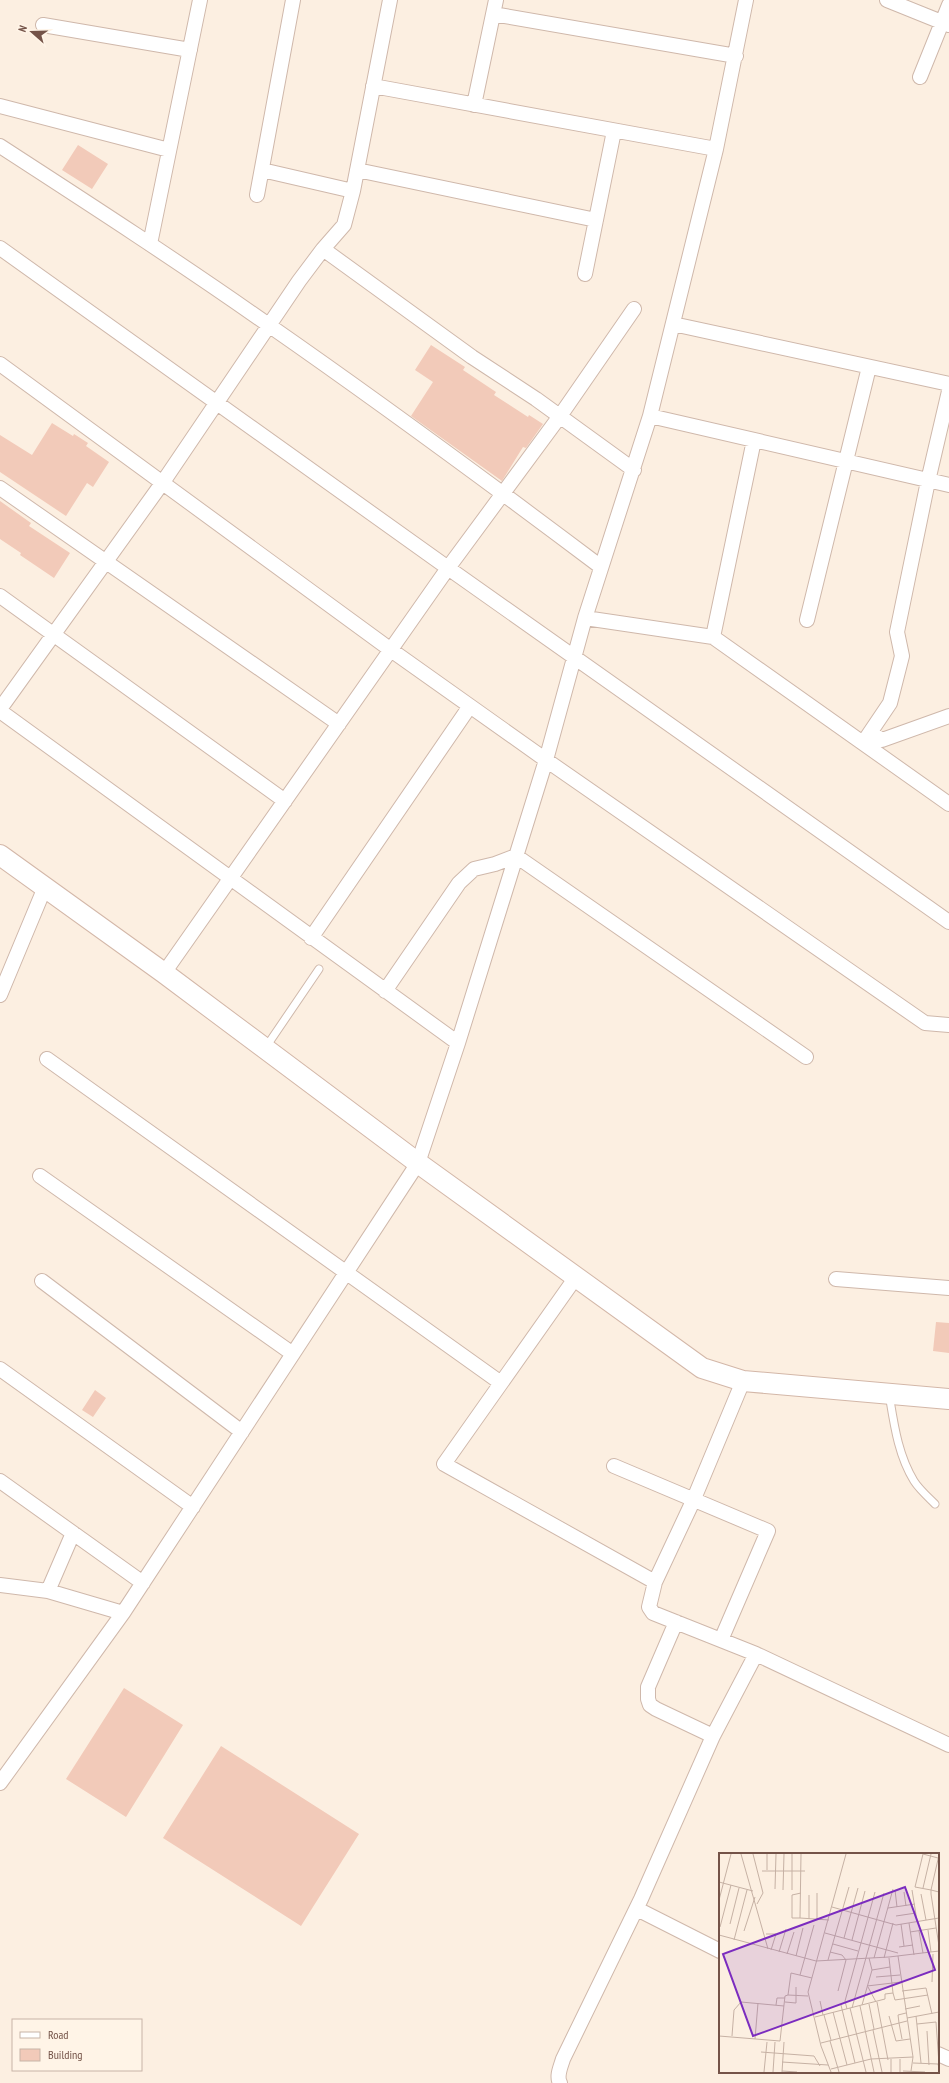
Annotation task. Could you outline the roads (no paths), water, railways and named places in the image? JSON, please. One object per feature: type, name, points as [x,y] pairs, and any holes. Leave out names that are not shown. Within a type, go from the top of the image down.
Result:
[{"type":"main road","points":[[0,855],[164,973],[418,1164],[702,1368],[743,1381],[949,1399]]},
{"type":"street","points":[[150,244],[200,0]]},
{"type":"street","points":[[257,195],[293,0]]},
{"type":"street","points":[[390,0],[353,192],[344,225],[323,249],[163,482],[0,710],[311,938],[458,1043]]},
{"type":"street","points":[[474,105],[496,0]]},
{"type":"street","points":[[0,1783],[123,1613],[418,1164],[458,1043],[546,760],[585,618],[634,470],[650,416],[716,149],[736,56],[746,0]]},
{"type":"street","points":[[887,0],[946,24]]},
{"type":"street","points":[[920,77],[946,24],[949,5]]},
{"type":"street","points":[[493,14],[736,56]]},
{"type":"street","points":[[43,25],[190,50]]},
{"type":"street","points":[[373,86],[716,149]]},
{"type":"street","points":[[0,106],[169,150]]},
{"type":"street","points":[[584,274],[614,131]]},
{"type":"street","points":[[0,146],[150,244],[270,325],[503,493],[601,567]]},
{"type":"street","points":[[262,170],[353,192]]},
{"type":"street","points":[[357,170],[596,220]]},
{"type":"street","points":[[0,248],[448,568],[949,922]]},
{"type":"street","points":[[323,249],[472,357],[560,416],[634,470]]},
{"type":"street","points":[[164,973],[448,568],[560,416],[634,309]]},
{"type":"street","points":[[673,324],[949,384]]},
{"type":"street","points":[[0,364],[391,650],[546,760],[926,1023],[949,1025]]},
{"type":"street","points":[[807,620],[869,366]]},
{"type":"street","points":[[867,738],[890,703],[902,656],[897,632],[928,481],[949,391]]},
{"type":"street","points":[[650,416],[949,485]]},
{"type":"street","points":[[713,637],[754,440]]},
{"type":"street","points":[[0,488],[339,724]]},
{"type":"street","points":[[0,596],[285,801]]},
{"type":"street","points":[[585,618],[713,637],[867,738],[949,804]]},
{"type":"street","points":[[311,938],[470,706]]},
{"type":"street","points":[[867,738],[882,740],[949,716]]},
{"type":"street","points":[[385,991],[459,883],[474,869],[495,864],[516,856]]},
{"type":"street","points":[[516,856],[806,1057]]},
{"type":"street","points":[[0,995],[45,888]]},
{"type":"street","points":[[46,1059],[501,1383]]},
{"type":"street","points":[[40,1176],[293,1354]]},
{"type":"street","points":[[576,1277],[444,1464],[655,1582]]},
{"type":"street","points":[[836,1279],[949,1288]]},
{"type":"street","points":[[42,1281],[242,1432]]},
{"type":"street","points":[[0,1369],[193,1507]]},
{"type":"street","points":[[743,1381],[693,1500],[655,1582],[649,1607],[653,1612],[756,1654],[949,1745]]},
{"type":"street","points":[[614,1466],[768,1531],[721,1640]]},
{"type":"street","points":[[0,1481],[143,1583]]},
{"type":"street","points":[[48,1591],[73,1533]]},
{"type":"street","points":[[0,1585],[48,1591],[123,1613]]},
{"type":"street","points":[[676,1622],[648,1687],[648,1700],[650,1705],[656,1709],[713,1736]]},
{"type":"street","points":[[560,2083],[558,2080],[559,2071],[563,2059],[637,1909],[713,1736],[756,1654]]},
{"type":"street","points":[[637,1909],[719,1950]]},
{"type":"street","points":[[939,2055],[949,2060]]},
{"type":"lane","points":[[265,1049],[319,970]]},
{"type":"lane","points":[[889,1394],[895,1431],[902,1456],[914,1482],[935,1504]]}]
